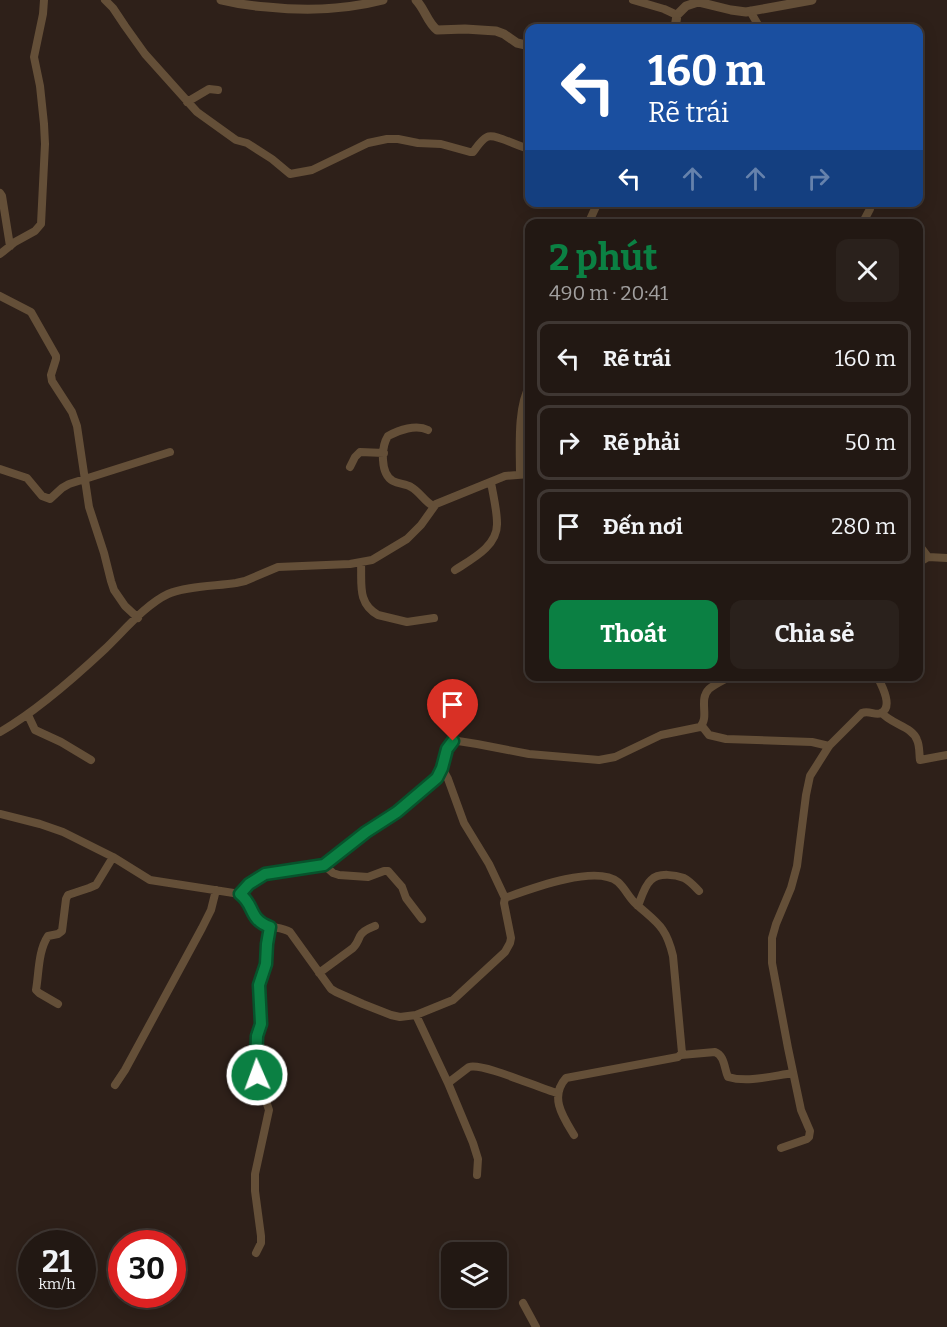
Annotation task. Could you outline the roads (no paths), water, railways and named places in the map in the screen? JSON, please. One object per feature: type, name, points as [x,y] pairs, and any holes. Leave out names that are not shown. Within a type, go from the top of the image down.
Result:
[{"type":"street","points":[[0,254],[35,231],[41,224],[45,144],[40,86],[34,57],[44,0]]},
{"type":"street","points":[[105,0],[145,54],[197,112],[236,140],[247,143],[272,159],[290,174],[312,170],[368,143],[387,139],[441,144],[473,152],[484,139],[493,136],[525,148]]},
{"type":"street","points":[[221,0],[241,5],[295,10],[361,5],[383,0]]},
{"type":"street","points":[[416,0],[432,26],[437,30],[496,31],[525,45]]},
{"type":"street","points":[[633,0],[676,15]]},
{"type":"street","points":[[675,24],[676,15],[686,6],[698,2],[740,12],[812,0]]},
{"type":"street","points":[[750,11],[758,24]]},
{"type":"street","points":[[187,102],[203,91],[218,90]]},
{"type":"street","points":[[0,193],[10,246]]},
{"type":"street","points":[[0,296],[31,312],[56,356],[51,375],[52,381],[72,412],[77,426],[92,518],[114,590],[125,606],[138,618]]},
{"type":"street","points":[[520,474],[520,424],[525,396]]},
{"type":"street","points":[[428,430],[414,428],[391,434],[386,438],[384,470],[392,480],[414,488],[424,500],[433,506]]},
{"type":"street","points":[[0,470],[27,478],[42,496],[50,499],[62,488],[85,478],[170,452]]},
{"type":"street","points":[[350,467],[360,452],[384,453]]},
{"type":"street","points":[[0,732],[28,715],[167,594],[179,590],[236,583],[283,566],[361,563],[372,560],[407,539],[422,525],[436,504],[505,476],[525,474]]},
{"type":"street","points":[[455,570],[492,542],[497,522],[491,482]]},
{"type":"street","points":[[923,550],[928,557]]},
{"type":"street","points":[[923,560],[928,557],[947,558]]},
{"type":"street","points":[[361,563],[363,599],[374,613],[407,621],[434,618]]},
{"type":"street","points":[[240,894],[249,884],[265,874],[324,865],[366,832],[397,812],[437,778],[447,749],[453,741],[529,754],[599,760],[615,757],[661,735],[702,726],[705,720],[706,694],[723,681]]},
{"type":"street","points":[[879,681],[887,699],[882,713]]},
{"type":"street","points":[[781,1148],[807,1139],[810,1134],[801,1110],[793,1073],[774,973],[772,938],[797,866],[807,784],[810,776],[829,746],[864,711],[882,713],[887,719],[913,733],[918,740],[920,760],[947,755]]},
{"type":"street","points":[[28,715],[35,730],[91,760]]},
{"type":"street","points":[[702,726],[709,735],[726,739],[812,742],[829,746]]},
{"type":"street","points":[[0,814],[63,832],[150,880],[240,894],[247,900],[257,920],[264,925],[290,932],[332,989],[363,1004],[400,1017],[416,1015],[453,1000],[505,952],[511,938],[504,904],[505,898],[489,864],[464,823],[442,768]]},
{"type":"street","points":[[58,1004],[36,990],[45,941],[48,936],[62,931],[68,895],[96,885],[113,858]]},
{"type":"street","points":[[324,865],[339,875],[368,877],[384,871],[388,872],[402,887],[406,898],[422,919]]},
{"type":"street","points":[[638,906],[649,882],[659,876],[671,875],[684,878],[699,891]]},
{"type":"street","points":[[505,898],[562,880],[599,876],[619,883],[631,899],[661,926],[670,943],[681,1055]]},
{"type":"street","points":[[115,1085],[202,928],[216,890]]},
{"type":"street","points":[[319,973],[353,948],[363,932],[375,926]]},
{"type":"street","points":[[256,1253],[261,1243],[261,1236],[255,1174],[269,1110],[256,1071],[257,1036],[261,1024],[258,992],[266,964],[270,927]]},
{"type":"street","points":[[416,1015],[477,1152],[477,1175]]},
{"type":"street","points":[[574,1135],[561,1112],[557,1093],[568,1076],[681,1055],[715,1052],[721,1055],[728,1077],[733,1079],[753,1079],[793,1073]]},
{"type":"street","points":[[448,1083],[472,1066],[557,1093]]},
{"type":"street","points":[[524,1303],[536,1327]]}]
